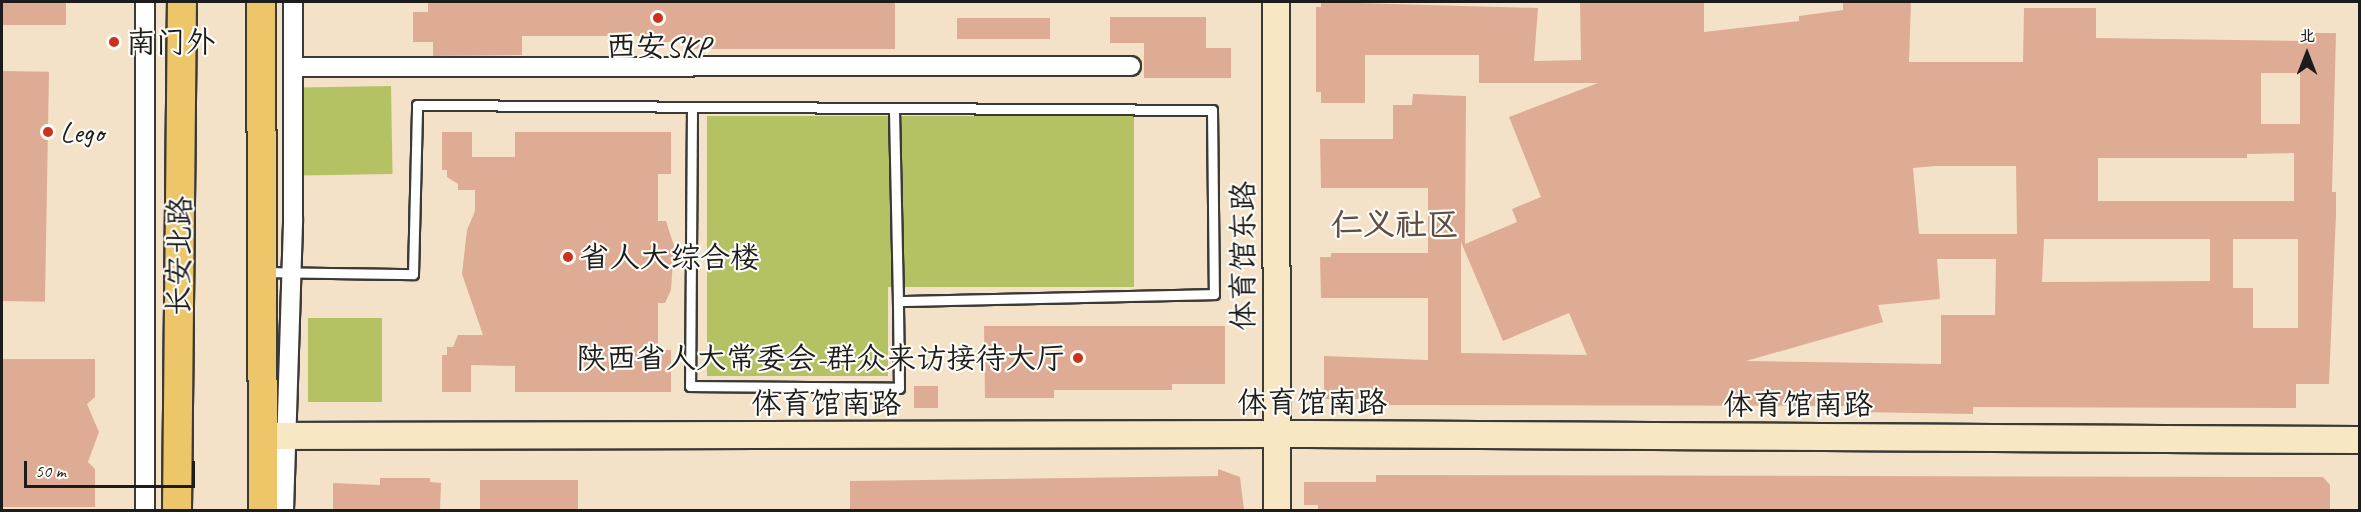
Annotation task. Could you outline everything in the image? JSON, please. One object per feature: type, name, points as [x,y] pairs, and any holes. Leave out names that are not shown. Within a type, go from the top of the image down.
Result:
[{"type":"main road","name":"长安北路","points":[[177,510],[182,2]]},
{"type":"main road","points":[[261,2],[278,272],[274,435],[263,510]]},
{"type":"street","points":[[145,2],[145,510]]},
{"type":"street","points":[[278,272],[293,67],[293,2]]},
{"type":"street","name":"体育馆东路","points":[[1276,2],[1277,510]]},
{"type":"street","points":[[293,67],[1131,66]]},
{"type":"street","points":[[274,435],[284,510]]},
{"type":"street","name":"体育馆南路","points":[[274,435],[1276,435],[2360,440]]},
{"type":"lane","points":[[278,272],[413,274],[417,105],[692,109],[1212,110],[1214,294],[898,301]]},
{"type":"lane","points":[[692,109],[690,386],[898,388],[894,109]]},
{"type":"green space","points":[[391,86],[393,174],[301,176],[299,88]]},
{"type":"green space","points":[[707,116],[1134,116],[1134,287],[888,287],[888,376],[707,376]]},
{"type":"green space","points":[[308,318],[382,318],[382,402],[308,402]]},
{"type":"building","points":[[2,2],[66,2],[66,25],[2,25]]},
{"type":"building","name":"西安SKP","points":[[428,2],[895,2],[895,49],[686,49],[686,42],[656,42],[656,36],[522,36],[522,55],[433,56],[433,42],[413,42],[413,12],[428,12]]},
{"type":"building","points":[[1321,2],[1538,8],[1534,61],[1581,60],[1580,2],[1704,2],[1704,32],[1799,21],[1799,16],[1843,10],[1843,2],[1911,2],[1909,62],[2023,62],[2024,8],[2096,8],[2096,38],[2302,41],[2302,33],[2336,33],[2332,192],[2336,192],[2336,214],[2329,384],[2296,384],[2296,408],[1973,407],[1973,414],[1857,412],[1857,406],[1370,405],[1370,399],[1324,399],[1324,356],[1428,360],[1428,298],[1321,298],[1320,257],[1331,257],[1331,253],[1428,253],[1428,188],[1321,188],[1320,139],[1393,139],[1393,105],[1412,105],[1413,94],[1466,96],[1465,244],[1517,222],[1512,209],[1541,197],[1509,117],[1598,83],[1479,83],[1479,55],[1365,55],[1365,103],[1321,103],[1321,92],[1316,92],[1316,7],[1321,7]],"holes":[[[2261,73],[2300,73],[2300,124],[2261,124]],[[2294,153],[2294,201],[2098,201],[2098,158],[2247,158],[2247,154]],[[2016,166],[2017,234],[1919,234],[1913,168]],[[2044,239],[2210,239],[2210,281],[2042,282]],[[2233,239],[2298,239],[2298,328],[2253,328],[2253,288],[2233,288]],[[1461,242],[1503,341],[1569,313],[1587,355],[1461,353]],[[1937,259],[1996,259],[1995,315],[1941,315],[1941,364],[1746,361],[1883,322],[1878,305],[1940,299]]]},
{"type":"building","points":[[1110,17],[1206,17],[1206,48],[1231,48],[1231,78],[1144,78],[1144,43],[1110,43]]},
{"type":"building","points":[[957,18],[1050,18],[1050,39],[957,39]]},
{"type":"building","points":[[2,71],[49,72],[45,302],[2,301]]},
{"type":"building","name":"省人大综合楼","points":[[442,132],[472,132],[472,157],[515,157],[515,132],[671,132],[671,174],[658,174],[658,221],[666,221],[674,246],[671,290],[665,303],[658,303],[658,350],[671,350],[671,392],[515,392],[515,366],[471,365],[471,392],[442,392],[442,355],[447,355],[447,347],[453,347],[458,335],[483,335],[462,274],[467,230],[475,211],[475,190],[458,190],[458,184],[447,177],[447,170],[442,170]]},
{"type":"building","name":"陕西省人大常委会-群众来访接待大厅","points":[[984,326],[1225,326],[1225,384],[1172,384],[1172,390],[1054,390],[1054,398],[985,398]]},
{"type":"building","points":[[2,359],[95,359],[95,397],[87,404],[99,432],[88,462],[95,469],[95,507],[2,507]]},
{"type":"building","points":[[914,386],[938,386],[938,408],[914,408]]},
{"type":"building","points":[[1218,469],[1240,477],[1244,510],[850,510],[850,481],[1218,476]]},
{"type":"building","points":[[1376,475],[2323,477],[2330,485],[2330,510],[1318,510],[1318,505],[1304,505],[1304,482],[1376,482]]},
{"type":"building","points":[[380,478],[430,478],[430,482],[441,483],[440,510],[333,510],[333,483],[380,485]]},
{"type":"building","points":[[480,480],[578,480],[578,510],[480,510]]},
{"type":"place","name":"西安SKP","points":[[658,18]]},
{"type":"place","name":"南门外","points":[[114,42]]},
{"type":"place","name":"Lego","points":[[48,132]]},
{"type":"place","name":"省人大综合楼","points":[[568,257]]},
{"type":"place","name":"陕西省人大常委会-群众来访接待大厅","points":[[1078,358]]},
{"type":"district","name":"仁义社区","points":[[1395,225]]}]
